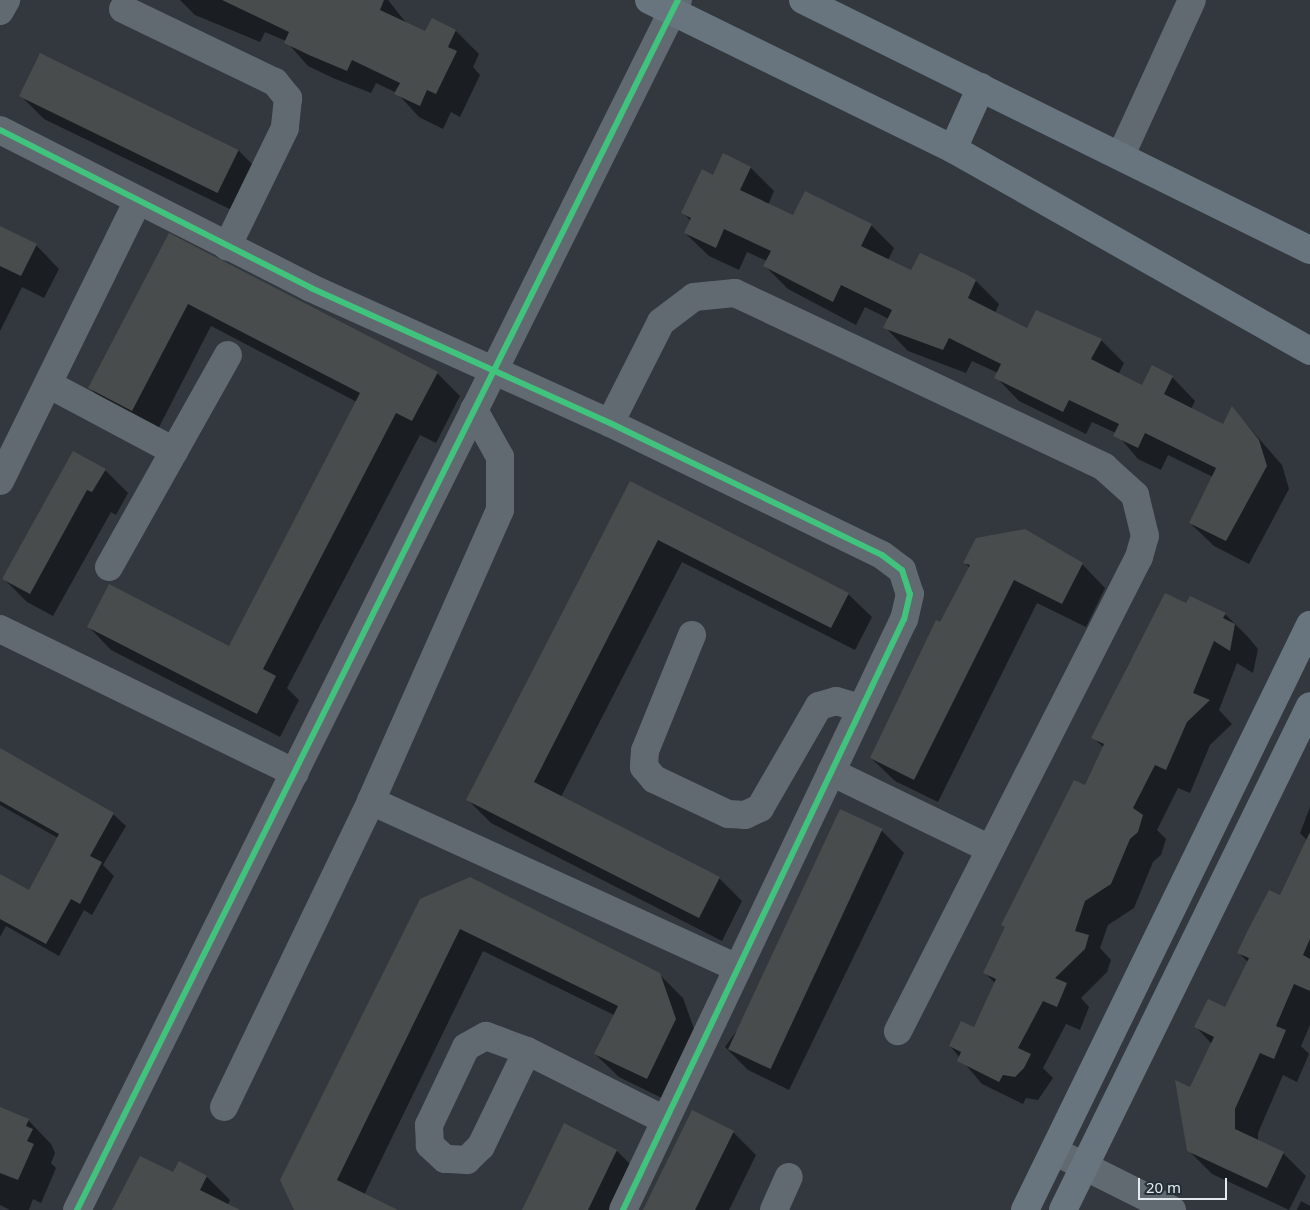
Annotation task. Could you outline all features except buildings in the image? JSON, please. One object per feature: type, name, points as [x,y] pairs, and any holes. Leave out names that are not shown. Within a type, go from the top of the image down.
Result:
[{"type":"main road","points":[[802,0],[1310,250]]},
{"type":"main road","points":[[666,4],[953,149],[1310,351]]},
{"type":"main road","points":[[953,149],[981,87]]},
{"type":"main road","points":[[1025,1210],[1310,625]]},
{"type":"main road","points":[[1063,1210],[1310,706]]},
{"type":"street","points":[[0,11],[6,0]]},
{"type":"street","points":[[1122,156],[1192,0]]},
{"type":"street","points":[[77,1210],[474,410],[666,4]]},
{"type":"street","points":[[123,9],[275,82],[288,98],[285,128],[227,247]]},
{"type":"street","points":[[0,130],[137,203],[227,247],[492,373],[610,424],[887,558],[902,570],[910,594],[909,607],[623,1210]]},
{"type":"street","points":[[0,481],[137,203]]},
{"type":"street","points":[[610,424],[661,322],[694,297],[735,293],[1122,479],[1143,515],[1144,536],[1139,557],[898,1031]]},
{"type":"street","points":[[109,566],[228,355]]},
{"type":"street","points":[[48,384],[174,451]]},
{"type":"street","points":[[224,1107],[371,801],[500,510],[500,457],[474,410]]},
{"type":"street","points":[[0,629],[295,772]]},
{"type":"street","points":[[692,636],[645,751],[644,767],[654,779],[728,814],[753,812],[765,801],[819,706],[836,701],[861,708]]},
{"type":"street","points":[[831,772],[990,849]]},
{"type":"street","points":[[371,801],[738,968]]},
{"type":"street","points":[[527,1051],[665,1120]]},
{"type":"street","points":[[1054,1151],[1172,1210]]},
{"type":"street","points":[[774,1210],[790,1177]]},
{"type":"cycle path","points":[[77,1210],[678,0]]},
{"type":"cycle path","points":[[0,130],[311,288],[610,423],[882,555],[902,570],[910,594],[904,619],[623,1210]]}]
